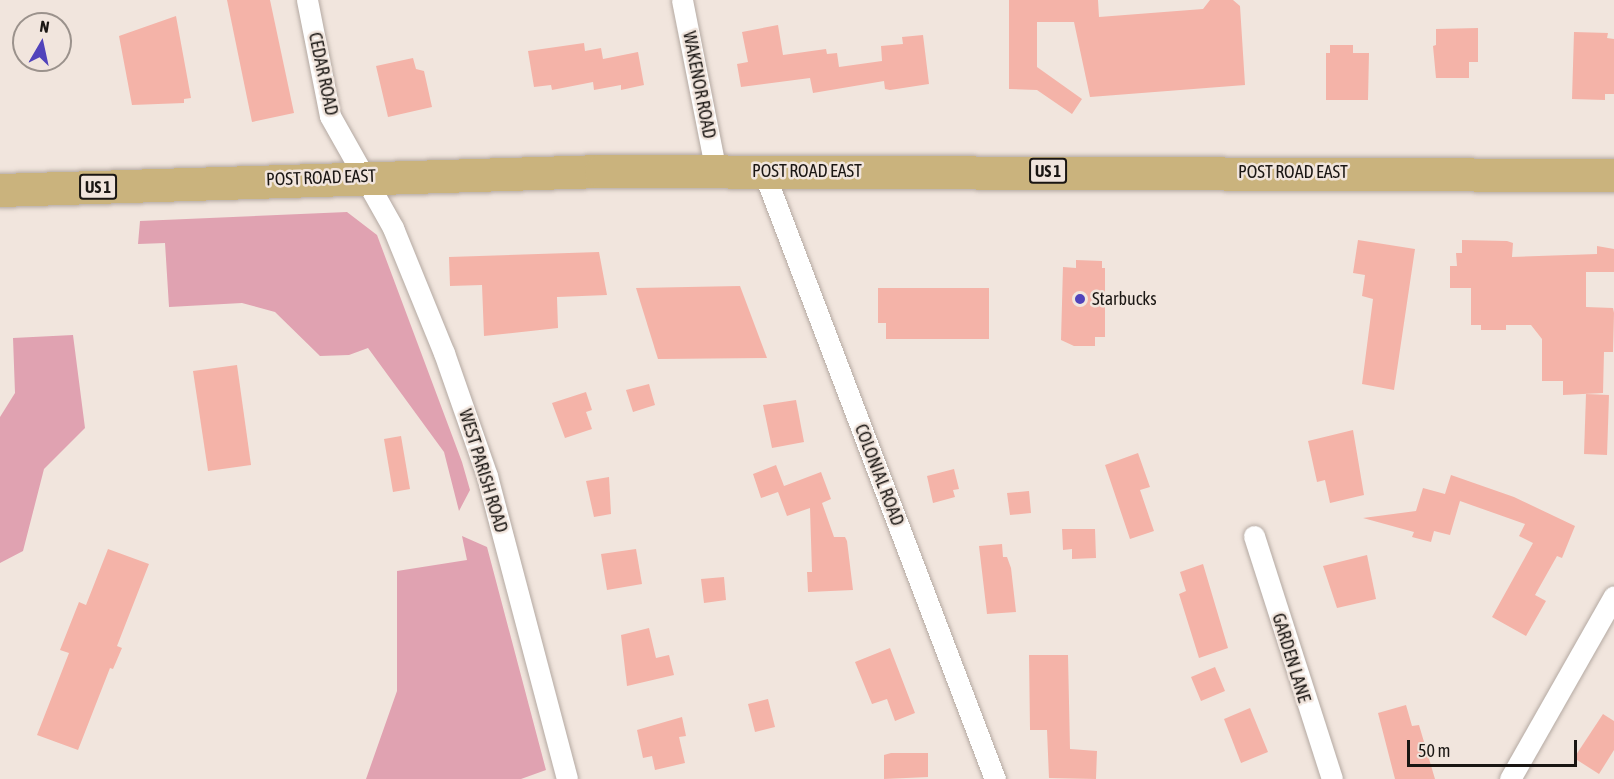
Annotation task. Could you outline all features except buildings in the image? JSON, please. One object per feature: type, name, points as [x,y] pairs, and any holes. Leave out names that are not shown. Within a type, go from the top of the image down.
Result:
[{"type":"main road","name":"POST ROAD EAST","points":[[0,190],[362,177],[716,171],[1614,175]]},
{"type":"street","name":"CEDAR ROAD","points":[[307,0],[330,116],[362,177]]},
{"type":"street","name":"WAKENOR ROAD","points":[[682,0],[716,171]]},
{"type":"street","name":"COLONIAL ROAD","points":[[764,171],[995,779]]},
{"type":"street","name":"WEST PARISH ROAD","points":[[362,177],[407,260],[487,476],[567,779]]},
{"type":"street","name":"GARDEN LANE","points":[[1254,536],[1332,779]]},
{"type":"street","points":[[1510,779],[1614,596]]},
{"type":"shaded area","points":[[347,212],[377,235],[462,462],[470,490],[459,511],[444,452],[368,348],[349,355],[320,356],[275,312],[242,303],[169,307],[165,243],[138,244],[140,221]]},
{"type":"shaded area","points":[[73,335],[85,428],[44,469],[23,551],[0,563],[0,417],[15,393],[13,338]]},
{"type":"shaded area","points":[[462,536],[487,547],[546,770],[521,779],[366,779],[397,691],[397,571],[467,560]]},
{"type":"place","name":"Starbucks","points":[[1080,299]]}]
